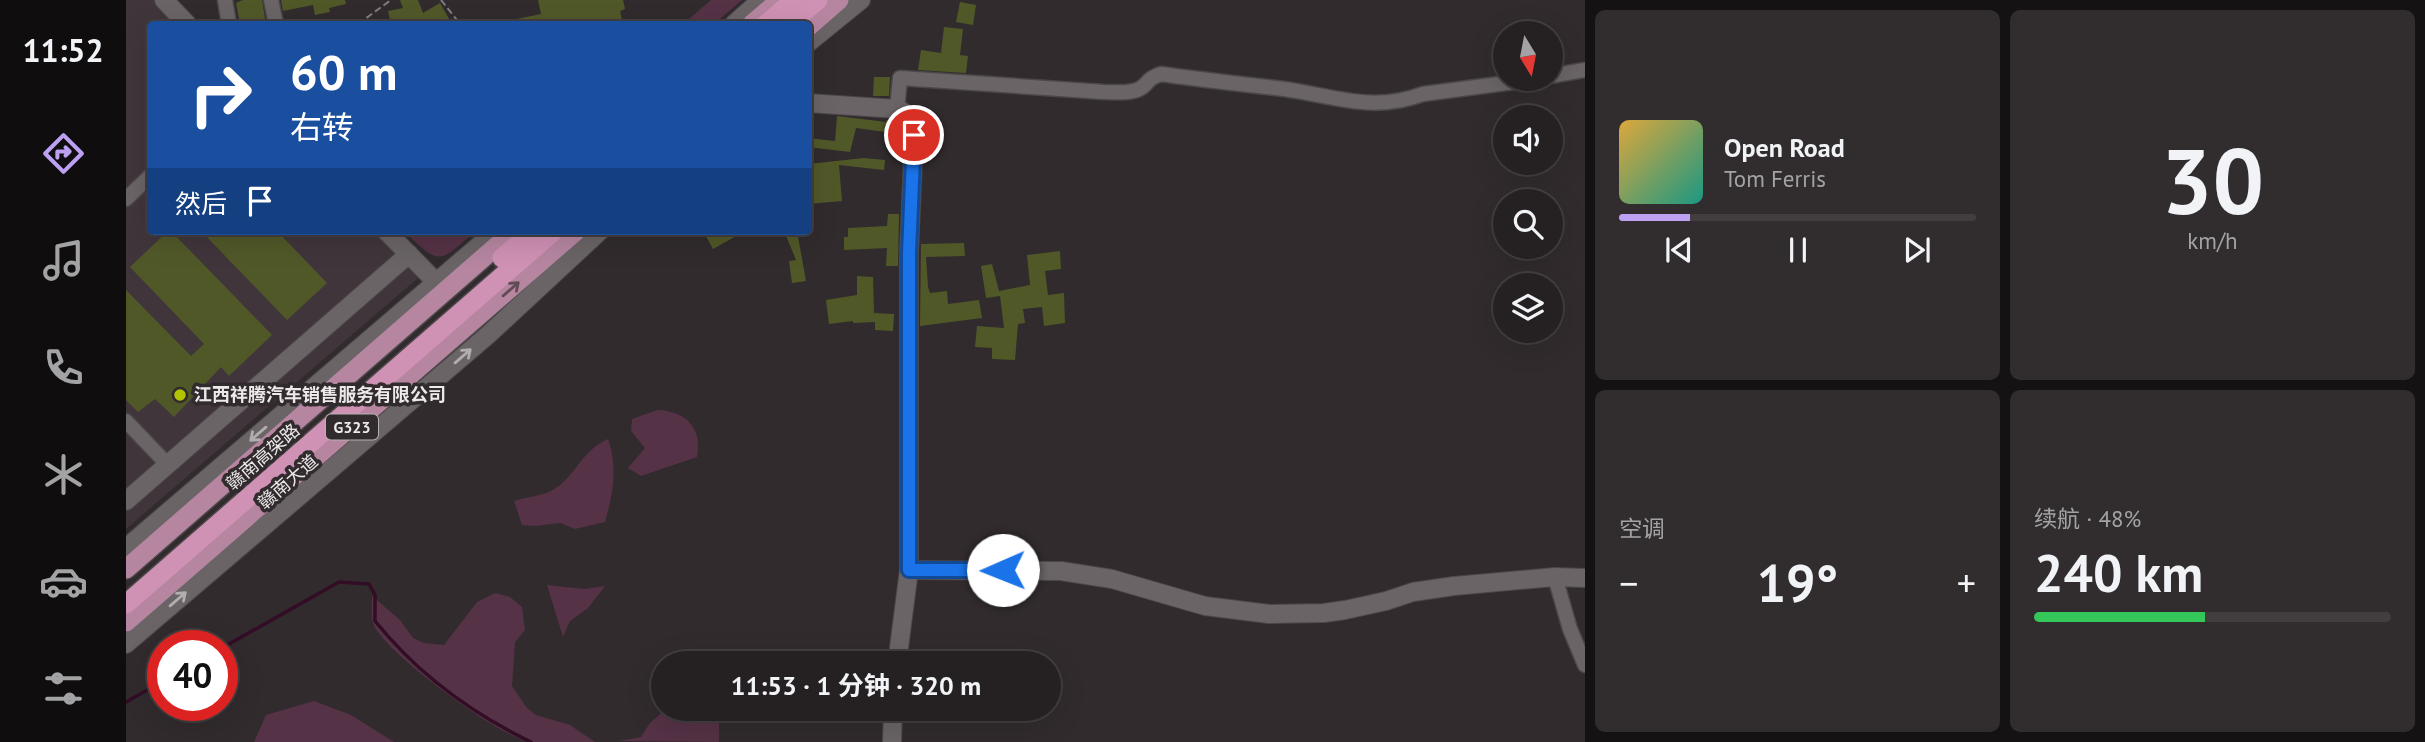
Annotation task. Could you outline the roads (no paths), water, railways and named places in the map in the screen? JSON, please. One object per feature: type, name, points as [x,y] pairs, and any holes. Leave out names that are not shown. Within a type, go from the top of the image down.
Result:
[{"type":"highway","points":[[770,21],[794,0]]},
{"type":"highway","points":[[794,21],[818,0]]},
{"type":"highway","name":"赣南高架路","points":[[126,588],[528,235]]},
{"type":"highway","name":"赣南高架路","points":[[126,604],[549,235]]},
{"type":"main road","points":[[755,21],[779,0]]},
{"type":"main road","points":[[812,24],[839,0]]},
{"type":"main road","name":"G323","points":[[129,559],[509,235]]},
{"type":"main road","name":"赣南大道","points":[[126,622],[571,235]]},
{"type":"main road","points":[[129,559],[151,526]]},
{"type":"street","points":[[164,0],[184,21]]},
{"type":"street","points":[[225,0],[228,21]]},
{"type":"street","points":[[271,0],[275,21]]},
{"type":"street","points":[[737,21],[761,0]]},
{"type":"street","points":[[812,40],[861,0]]},
{"type":"street","points":[[1563,74],[1585,70]]},
{"type":"street","points":[[897,109],[900,79],[1104,92],[1143,88],[1149,78],[1161,74],[1287,90],[1330,100],[1371,103],[1408,100],[1423,94],[1493,85]]},
{"type":"street","points":[[812,103],[897,109],[907,113],[912,119],[914,135],[909,253],[909,570],[899,651]]},
{"type":"street","points":[[126,199],[147,179]]},
{"type":"street","points":[[390,235],[436,282]]},
{"type":"street","points":[[151,526],[491,235]]},
{"type":"street","points":[[126,644],[488,335],[596,235]]},
{"type":"street","points":[[126,501],[409,254]]},
{"type":"street","points":[[126,421],[168,465]]},
{"type":"street","points":[[909,570],[1061,571],[1112,579],[1205,606],[1269,614],[1324,613],[1427,590],[1555,577],[1585,578]]},
{"type":"street","points":[[1555,577],[1570,629],[1585,665]]},
{"type":"street","points":[[892,742],[893,721]]},
{"type":"waterway","points":[[238,639],[339,582],[369,584],[375,595],[375,621],[409,658],[466,705],[531,742]]},
{"type":"waterway","points":[[126,702],[147,690]]},
{"type":"place","name":"江西祥腾汽车销售服务有限公司","points":[[180,395]]}]
